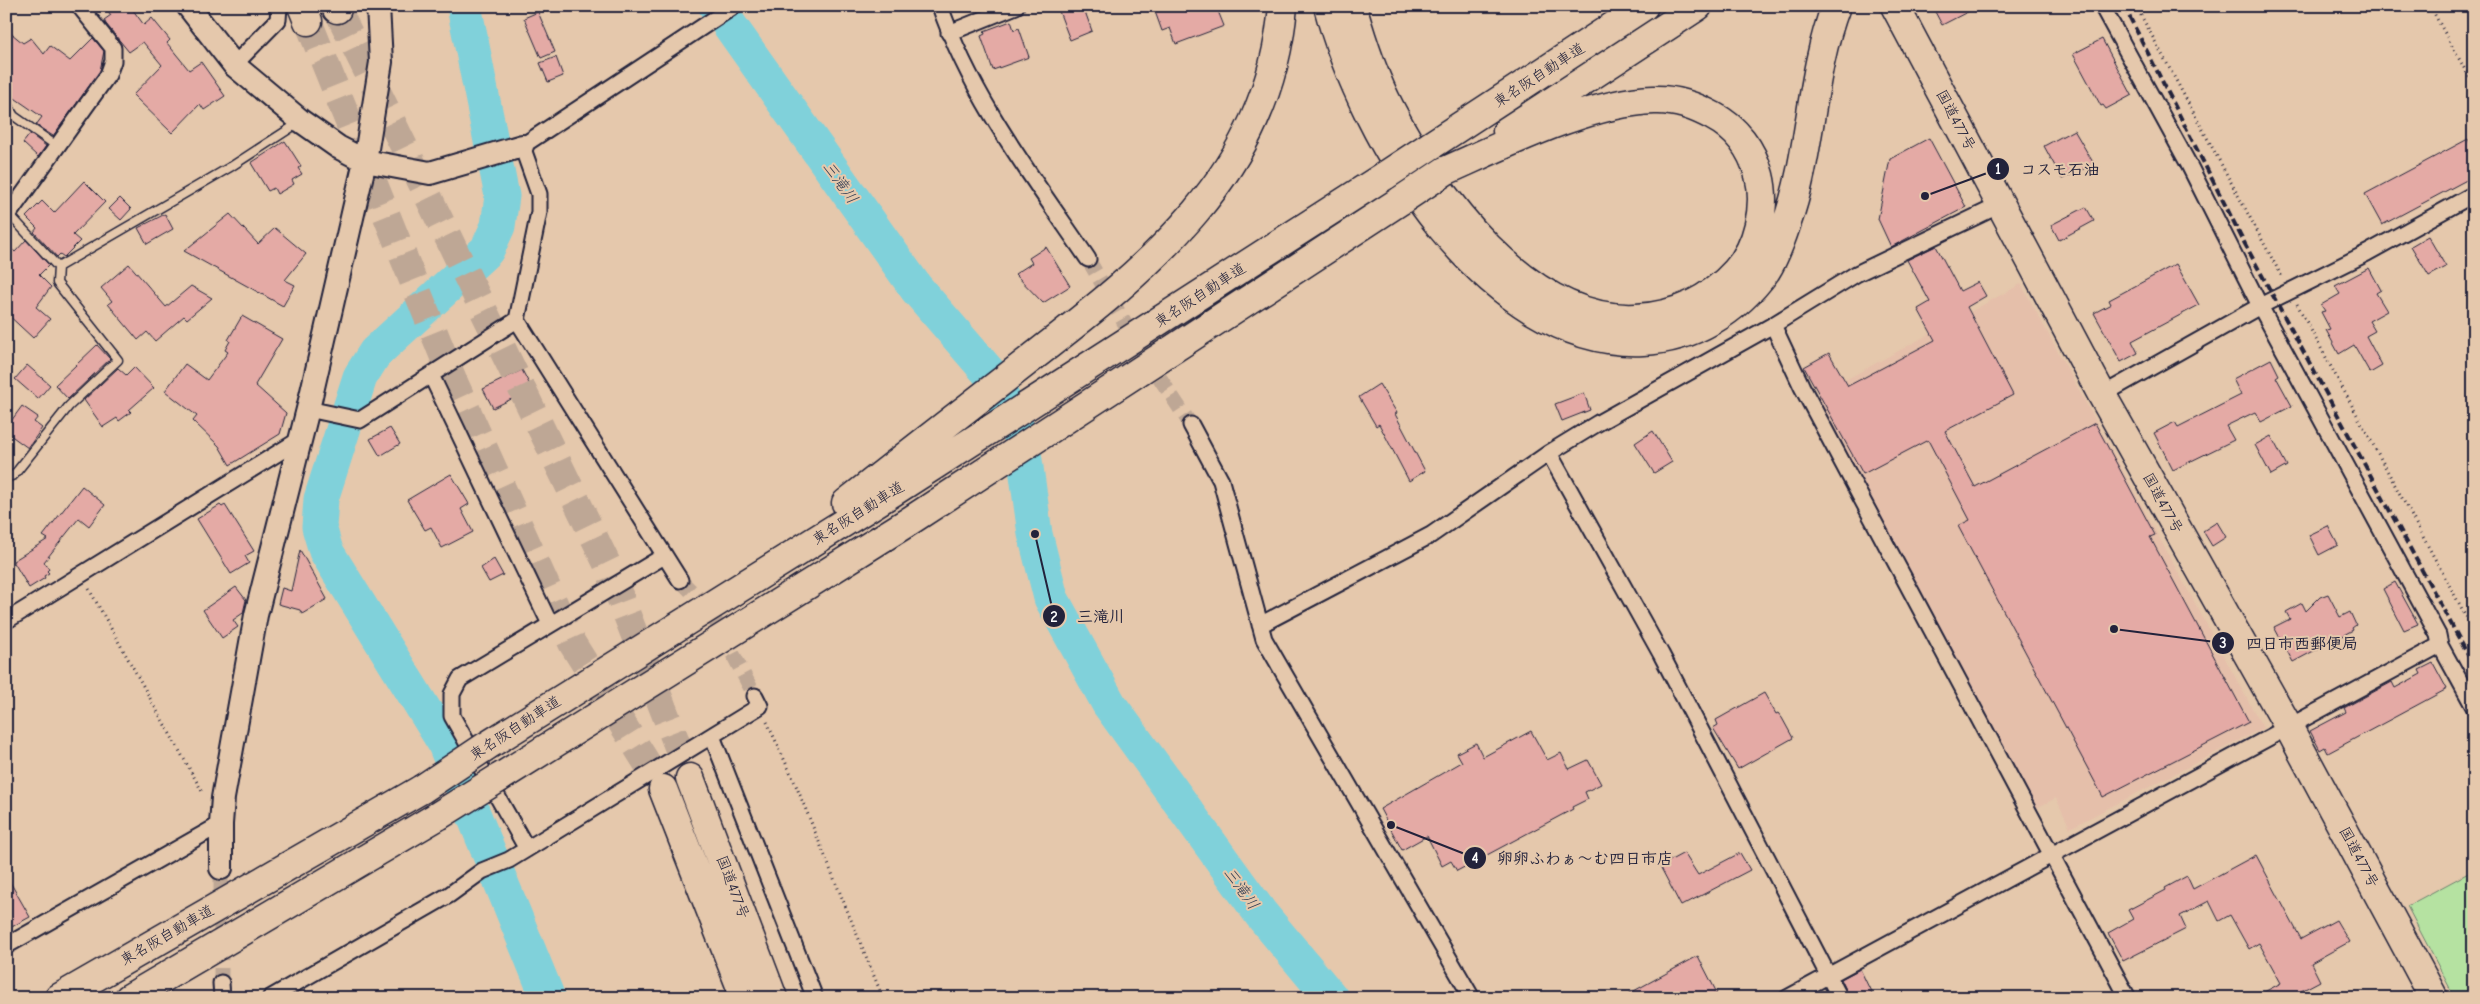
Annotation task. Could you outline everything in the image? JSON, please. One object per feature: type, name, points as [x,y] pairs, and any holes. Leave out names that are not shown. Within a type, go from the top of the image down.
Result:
[{"type":"highway","points":[[888,483],[1017,370],[1144,268],[1213,191],[1249,132],[1264,96],[1275,65],[1283,6]]},
{"type":"highway","points":[[1328,6],[1348,67],[1382,139],[1420,198],[1468,257],[1513,298],[1540,315],[1566,329],[1595,338],[1624,342],[1652,341],[1681,335],[1706,324],[1729,310],[1749,291],[1767,269],[1780,244],[1800,179],[1821,54],[1836,6]]},
{"type":"highway","points":[[1352,6],[1363,43],[1389,106],[1426,168],[1471,228],[1493,252],[1519,275],[1562,301],[1600,314],[1626,319],[1650,318],[1675,313],[1697,304],[1738,270],[1751,248],[1758,228],[1762,206],[1761,182],[1755,160],[1741,139],[1724,122],[1702,110],[1681,103],[1656,100],[1629,102],[1564,122],[1524,136],[1445,171]]},
{"type":"highway","name":"東名阪自動車道","points":[[59,998],[422,789],[484,747],[753,578],[888,483],[1035,402],[1644,6]]},
{"type":"highway","name":"東名阪自動車道","points":[[129,998],[438,816],[908,522],[1698,6]]},
{"type":"highway","name":"国道477号","points":[[1895,6],[2102,395],[2288,726],[2434,998]]},
{"type":"highway","name":"国道477号","points":[[690,778],[773,998]]},
{"type":"highway","name":"国道477号","points":[[663,789],[745,998]]},
{"type":"street","points":[[8,217],[108,75],[113,61],[113,48],[80,8],[81,6]]},
{"type":"street","points":[[188,6],[234,65],[301,121],[338,147],[365,161],[430,173],[515,149],[734,6]]},
{"type":"street","points":[[234,65],[278,20],[279,6]]},
{"type":"street","points":[[221,868],[220,824],[223,798],[256,614],[298,440],[317,411],[365,161],[381,62],[378,6]]},
{"type":"street","points":[[940,6],[949,33],[994,121],[1088,259]]},
{"type":"street","points":[[949,33],[1016,6]]},
{"type":"street","points":[[2102,6],[2188,163],[2260,306],[2438,635],[2440,645],[2474,707]]},
{"type":"street","points":[[515,149],[539,194],[539,212],[516,320],[680,580]]},
{"type":"street","points":[[2102,395],[2289,290],[2307,284],[2367,253],[2474,194]]},
{"type":"street","points":[[1260,625],[1431,535],[1549,453],[1598,423],[1773,325],[1856,274],[2002,204]]},
{"type":"street","points":[[317,411],[358,420],[516,320]]},
{"type":"street","points":[[1773,325],[1802,387],[2128,998]]},
{"type":"street","points":[[431,375],[550,624]]},
{"type":"street","points":[[1191,425],[1221,481],[1264,639],[1472,998]]},
{"type":"street","points":[[6,620],[298,440]]},
{"type":"street","points":[[1549,453],[1661,654],[1840,998]]},
{"type":"street","points":[[527,849],[452,716],[452,694],[460,679],[664,556]]},
{"type":"street","points":[[1787,998],[2050,854],[2440,645]]},
{"type":"street","points":[[270,998],[449,896],[482,871],[509,860],[712,736],[757,701]]},
{"type":"street","points":[[712,736],[815,998]]},
{"type":"street","points":[[6,946],[220,824]]},
{"type":"lane","points":[[6,103],[14,116],[58,147]]},
{"type":"lane","points":[[58,267],[232,166],[301,121]]},
{"type":"lane","points":[[8,217],[58,267]]},
{"type":"lane","points":[[6,478],[14,475],[69,406],[118,360],[56,282],[58,267]]},
{"type":"path","points":[[2136,6],[2474,631]]},
{"type":"path","points":[[2430,6],[2474,86]]},
{"type":"path","points":[[80,574],[220,824]]},
{"type":"path","points":[[757,701],[799,792],[882,998]]},
{"type":"shaded area","points":[[2021,284],[2263,728],[2070,828],[2056,798],[2036,808],[1816,396]]},
{"type":"green space","points":[[2474,870],[2474,990],[2455,998],[2407,906]]},
{"type":"building","points":[[104,6],[130,6],[144,25],[152,18],[170,40],[167,43],[189,70],[201,62],[225,96],[204,110],[200,104],[172,133],[133,95],[162,65],[143,42],[129,52],[106,24],[104,20],[111,15]]},
{"type":"building","points":[[1057,6],[1083,6],[1092,31],[1070,40]]},
{"type":"building","points":[[1153,6],[1216,6],[1224,26],[1176,44],[1170,28],[1162,31]]},
{"type":"building","points":[[1932,6],[1979,6],[1942,25]]},
{"type":"building","points":[[538,12],[555,52],[541,58],[524,18]]},
{"type":"building","points":[[1011,21],[1014,30],[1019,28],[1029,57],[993,70],[981,36],[985,34],[984,31]]},
{"type":"building","points":[[6,29],[23,43],[31,38],[44,54],[50,46],[70,61],[93,38],[104,51],[100,71],[53,136],[36,125],[42,117],[6,92]]},
{"type":"building","points":[[2102,39],[2132,95],[2106,109],[2103,105],[2101,106],[2073,54]]},
{"type":"building","points":[[556,57],[563,76],[548,82],[540,63]]},
{"type":"building","points":[[2074,130],[2094,164],[2062,179],[2044,146]]},
{"type":"building","points":[[30,134],[46,146],[38,157],[23,143]]},
{"type":"building","points":[[1929,138],[1966,207],[1891,247],[1878,219],[1890,159]]},
{"type":"building","points":[[2468,139],[2474,150],[2474,176],[2382,225],[2365,194]]},
{"type":"building","points":[[285,141],[301,166],[298,168],[302,174],[292,180],[294,184],[277,194],[274,188],[268,191],[251,163]]},
{"type":"building","points":[[84,181],[105,202],[73,235],[80,241],[64,257],[60,254],[57,257],[34,232],[37,228],[26,217],[42,201],[54,213]]},
{"type":"building","points":[[120,198],[131,209],[121,220],[109,209]]},
{"type":"building","points":[[2086,207],[2094,221],[2059,240],[2051,225]]},
{"type":"building","points":[[165,214],[173,229],[147,244],[138,228]]},
{"type":"building","points":[[230,214],[258,244],[275,228],[306,254],[285,280],[295,285],[283,306],[184,251]]},
{"type":"building","points":[[2428,236],[2446,267],[2429,276],[2411,246]]},
{"type":"building","points":[[26,240],[49,265],[39,275],[51,287],[36,307],[50,319],[33,338],[6,313],[6,244],[15,252]]},
{"type":"building","points":[[1936,246],[1960,291],[1978,282],[1986,296],[1967,307],[2013,395],[1945,431],[1975,487],[2095,423],[2155,535],[2150,537],[2249,722],[2103,797],[1958,526],[1970,520],[1928,440],[1863,474],[1804,367],[1829,353],[1848,386],[1935,340],[1918,309],[1930,302],[1907,260]]},
{"type":"building","points":[[1046,247],[1070,286],[1043,303],[1015,274],[1032,263],[1029,258]]},
{"type":"building","points":[[129,264],[166,307],[191,286],[212,298],[187,319],[184,316],[155,341],[147,332],[138,340],[108,304],[112,301],[101,288]]},
{"type":"building","points":[[2176,264],[2199,305],[2132,341],[2138,353],[2121,362],[2094,313],[2111,304],[2109,300]]},
{"type":"building","points":[[2369,268],[2381,290],[2376,293],[2387,311],[2369,321],[2375,331],[2366,336],[2382,366],[2370,373],[2354,345],[2339,354],[2326,330],[2330,329],[2321,312],[2325,311],[2321,305],[2340,294],[2335,286]]},
{"type":"building","points":[[242,316],[282,339],[255,385],[286,413],[280,434],[230,465],[219,446],[193,421],[197,416],[165,391],[185,364],[207,380],[228,352],[225,350],[230,341],[228,340]]},
{"type":"building","points":[[97,345],[110,359],[68,399],[55,385]]},
{"type":"building","points":[[2271,359],[2279,375],[2276,377],[2292,406],[2261,422],[2255,412],[2226,426],[2234,440],[2173,470],[2154,433],[2175,422],[2178,427],[2241,395],[2233,379]]},
{"type":"building","points":[[27,365],[50,385],[38,399],[15,379]]},
{"type":"building","points":[[134,367],[154,388],[129,410],[131,412],[119,421],[117,418],[103,427],[84,400],[118,368],[126,375]]},
{"type":"building","points":[[522,370],[532,389],[493,408],[483,389]]},
{"type":"building","points":[[1379,384],[1397,413],[1395,414],[1425,471],[1409,481],[1379,424],[1376,426],[1359,397]]},
{"type":"building","points":[[1584,393],[1590,410],[1562,421],[1555,404]]},
{"type":"building","points":[[22,406],[38,417],[34,422],[42,428],[28,448],[6,432],[6,428]]},
{"type":"building","points":[[390,428],[400,444],[380,456],[370,439]]},
{"type":"building","points":[[1653,431],[1672,462],[1654,473],[1635,443]]},
{"type":"building","points":[[2271,436],[2287,466],[2271,475],[2255,445]]},
{"type":"building","points":[[451,474],[469,504],[461,509],[473,532],[442,548],[431,527],[425,530],[407,500]]},
{"type":"building","points":[[82,486],[105,505],[89,526],[79,518],[44,562],[49,569],[47,571],[49,573],[44,576],[45,578],[29,588],[13,561],[48,539],[43,536]]},
{"type":"building","points":[[220,505],[222,507],[225,505],[254,551],[245,556],[249,563],[231,574],[197,519]]},
{"type":"building","points":[[2217,522],[2226,537],[2212,546],[2203,531]]},
{"type":"building","points":[[2328,526],[2338,545],[2319,555],[2309,535]]},
{"type":"building","points":[[300,550],[327,599],[302,614],[300,610],[278,604],[282,588],[291,591]]},
{"type":"building","points":[[494,559],[503,575],[489,582],[481,568]]},
{"type":"building","points":[[2395,582],[2418,624],[2404,630],[2383,589]]},
{"type":"building","points":[[236,587],[246,600],[243,613],[233,620],[238,627],[222,638],[203,610]]},
{"type":"building","points":[[2328,594],[2340,617],[2350,612],[2356,625],[2352,628],[2353,630],[2293,662],[2274,627],[2290,619],[2286,612],[2302,603],[2306,611],[2320,597]]},
{"type":"building","points":[[2433,663],[2447,689],[2328,753],[2325,747],[2320,750],[2310,731],[2346,712],[2344,708],[2392,682],[2395,688],[2421,674],[2419,670]]},
{"type":"building","points":[[1764,693],[1776,714],[1778,713],[1782,718],[1793,738],[1738,769],[1713,728],[1718,725],[1716,720]]},
{"type":"building","points":[[1531,731],[1547,760],[1561,753],[1569,769],[1588,760],[1601,784],[1585,792],[1588,799],[1572,807],[1573,809],[1457,871],[1451,861],[1442,866],[1427,836],[1402,850],[1380,809],[1462,762],[1457,753],[1476,743],[1483,757]]},
{"type":"building","points":[[1684,853],[1698,875],[1740,853],[1750,870],[1681,906],[1660,866]]},
{"type":"building","points":[[2256,855],[2301,939],[2336,920],[2349,942],[2311,963],[2320,981],[2288,998],[2253,998],[2281,983],[2259,943],[2249,949],[2230,915],[2219,921],[2209,901],[2180,916],[2186,929],[2123,961],[2108,933],[2133,919],[2128,910],[2166,890],[2165,888],[2187,876],[2193,889]]},
{"type":"building","points":[[6,875],[30,917],[6,930]]},
{"type":"building","points":[[1698,956],[1717,993],[1709,998],[1621,998]]},
{"type":"building","points":[[1860,969],[1874,998],[1850,998],[1841,979]]},
{"type":"waterway","points":[[464,6],[502,196],[498,226],[487,250],[375,353],[360,377],[321,499],[319,527],[326,551],[444,742],[548,998]]},
{"type":"waterway","name":"三滝川","points":[[716,6],[916,288],[991,375],[1022,438],[1035,534],[1051,598],[1109,704],[1261,914],[1331,998]]},
{"type":"tunnel","points":[[337,9],[608,566],[690,778]]},
{"type":"tunnel","points":[[308,21],[454,382],[572,643],[663,789]]},
{"type":"tunnel","points":[[1088,259],[1132,336],[1191,425]]},
{"type":"tunnel","points":[[680,580],[709,609],[755,696]]},
{"type":"tunnel","points":[[221,868],[221,983]]},
{"type":"railway","points":[[2124,6],[2245,244],[2474,666]]},
{"type":"place","name":"コスモ石油","points":[[1925,196]]},
{"type":"place","name":"三滝川","points":[[1035,534]]},
{"type":"place","name":"四日市西郵便局","points":[[2114,629]]},
{"type":"place","name":"卵卵ふわぁ～む四日市店","points":[[1391,825]]}]
